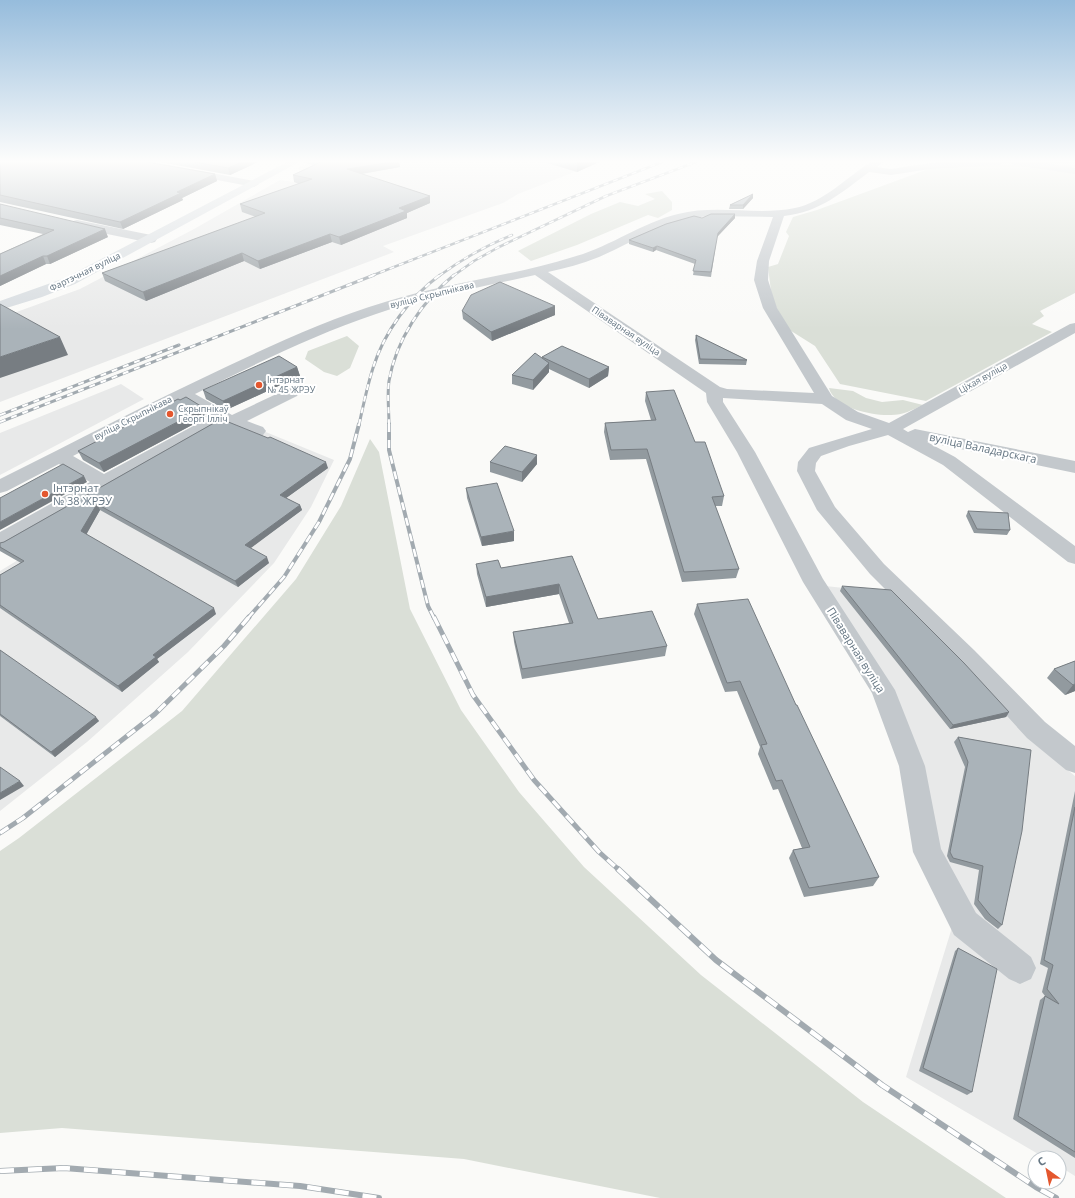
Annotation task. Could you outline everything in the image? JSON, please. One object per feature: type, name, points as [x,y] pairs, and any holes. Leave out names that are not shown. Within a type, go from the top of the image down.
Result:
[{"type":"main road","name":"Фартэчная вуліца","points":[[0,306],[70,281],[191,218]]},
{"type":"street","name":"вуліца Скрыпнікава","points":[[0,487],[182,393],[298,338],[348,318],[415,297],[537,270],[583,258],[680,218]]},
{"type":"street","points":[[778,218],[763,261],[761,280],[770,308],[826,399],[852,416],[890,429],[949,461],[1075,557]]},
{"type":"street","points":[[68,222],[151,239]]},
{"type":"street","name":"Піваварная вуліца","points":[[537,270],[714,391],[727,394],[826,399]]},
{"type":"street","name":"Ціхая вуліца","points":[[890,429],[1075,327]]},
{"type":"street","name":"Піваварная вуліца","points":[[714,391],[715,402],[746,452],[814,582],[883,690],[912,766],[927,852],[965,924],[1020,968]]},
{"type":"street","points":[[182,393],[228,419],[257,431]]},
{"type":"street","points":[[0,541],[104,482],[228,419],[291,393]]},
{"type":"street","points":[[890,429],[843,442],[815,452],[807,462],[806,471],[827,510],[877,569],[966,656],[1036,730],[1075,762]]},
{"type":"street","name":"вуліца Валадарскага","points":[[890,429],[1075,467]]},
{"type":"street","points":[[59,456],[104,482]]},
{"type":"shaded area","points":[[213,218],[461,218],[383,246],[394,252],[0,402],[0,318],[80,289]]},
{"type":"shaded area","points":[[583,218],[641,218],[577,245],[531,261],[518,251]]},
{"type":"shaded area","points":[[793,218],[1075,218],[1075,293],[1040,311],[1044,316],[1032,324],[1052,332],[926,401],[840,384],[815,346],[788,329],[772,299],[768,267],[778,264],[789,236],[786,232]]},
{"type":"shaded area","points":[[347,336],[359,346],[350,368],[337,376],[324,372],[305,359],[308,351]]},
{"type":"shaded area","points":[[121,384],[144,399],[0,475],[0,433]]},
{"type":"shaded area","points":[[829,388],[853,391],[866,398],[882,402],[903,400],[923,405],[900,414],[874,414],[846,406],[832,395]]},
{"type":"shaded area","points":[[256,428],[334,460],[311,507],[274,563],[188,652],[87,742],[0,811],[0,571],[115,501]]},
{"type":"shaded area","points":[[370,439],[379,452],[410,609],[461,710],[519,792],[584,867],[701,975],[863,1102],[1006,1198],[660,1198],[464,1159],[62,1128],[0,1133],[0,851],[19,838],[182,711],[296,579],[341,506]]},
{"type":"shaded area","points":[[825,586],[892,593],[1044,751],[1075,776],[1075,1176],[1067,1171],[1067,1150],[1031,1150],[906,1077],[954,921],[926,784]]},
{"type":"building","points":[[0,218],[58,218],[105,229],[0,276],[0,254],[54,230]]},
{"type":"building","points":[[102,218],[129,218],[120,222]]},
{"type":"building","points":[[252,218],[388,218],[339,237],[330,234],[258,261],[242,253],[143,292],[102,273]]},
{"type":"building","points":[[687,218],[732,218],[718,233],[711,272],[693,271],[696,260],[657,246],[653,248],[629,240],[666,224]]},
{"type":"building","points":[[500,282],[555,306],[491,332],[462,311],[471,295]]},
{"type":"building","points":[[0,304],[60,337],[0,357]]},
{"type":"building","points":[[696,335],[747,360],[700,359]]},
{"type":"building","points":[[562,346],[609,367],[589,379],[542,357]]},
{"type":"building","points":[[535,353],[549,363],[533,380],[512,375]]},
{"type":"building","points":[[279,356],[297,367],[223,401],[203,390]]},
{"type":"building","points":[[674,390],[695,442],[705,442],[724,496],[712,497],[739,569],[684,572],[647,449],[611,450],[605,423],[656,420],[646,392]]},
{"type":"building","points":[[186,397],[204,408],[99,463],[78,451],[178,399],[180,400]]},
{"type":"building","points":[[221,419],[268,438],[270,437],[326,462],[280,495],[300,505],[245,545],[267,557],[235,581],[97,504],[81,531],[214,608],[153,655],[156,657],[118,686],[0,605],[0,575],[24,561],[0,547],[0,543]]},
{"type":"building","points":[[505,446],[537,455],[522,472],[490,462]]},
{"type":"building","points":[[63,464],[84,476],[0,522],[0,498]]},
{"type":"building","points":[[497,483],[514,531],[481,537],[466,488]]},
{"type":"building","points":[[968,511],[1008,513],[1010,530],[977,529]]},
{"type":"building","points":[[572,556],[598,619],[652,611],[667,646],[522,669],[513,632],[573,623],[559,584],[486,597],[476,564],[498,560],[501,568]]},
{"type":"building","points":[[842,586],[891,590],[964,663],[1009,712],[953,725]]},
{"type":"building","points":[[748,599],[796,705],[879,877],[809,888],[793,850],[810,847],[782,780],[776,781],[761,745],[767,744],[740,681],[727,683],[697,604]]},
{"type":"building","points":[[0,650],[96,717],[51,752],[0,714]]},
{"type":"building","points":[[1075,661],[1075,684],[1073,685],[1054,669]]},
{"type":"building","points":[[958,737],[1031,750],[1022,831],[1002,925],[990,915],[978,900],[983,866],[953,858],[950,852],[968,762]]},
{"type":"building","points":[[0,767],[20,781],[0,793]]},
{"type":"building","points":[[1075,807],[1075,1152],[1018,1116],[1045,996],[1059,1004],[1047,989],[1053,965],[1044,960]]},
{"type":"building","points":[[958,948],[997,969],[972,1092],[923,1068]]},
{"type":"railway","points":[[371,276],[519,218]]},
{"type":"railway","points":[[453,276],[474,261],[499,247],[560,218]]},
{"type":"railway","points":[[439,276],[474,253],[512,235]]},
{"type":"railway","points":[[0,422],[374,275]]},
{"type":"railway","points":[[359,425],[371,375],[384,341],[399,316],[418,294],[440,275]]},
{"type":"railway","points":[[389,425],[389,381],[392,366],[404,336],[421,309],[442,285],[454,275]]},
{"type":"railway","points":[[0,415],[179,345]]},
{"type":"railway","points":[[248,618],[284,577],[319,522],[350,459],[359,424]]},
{"type":"railway","points":[[389,425],[389,450],[428,606],[434,618]]},
{"type":"railway","points":[[0,833],[23,818],[155,714],[224,646],[249,617]]},
{"type":"railway","points":[[434,617],[473,695],[534,780],[599,852],[619,870]]},
{"type":"railway","points":[[618,869],[716,960],[882,1085],[1036,1187],[1056,1198]]},
{"type":"railway","points":[[0,1171],[64,1168],[300,1186],[379,1198]]},
{"type":"place","name":"Інтэрнат № 45 ЖРЭУ","points":[[259,385]]},
{"type":"place","name":"Скрыпнікаў Георгі Ілліч","points":[[170,414]]},
{"type":"place","name":"Інтэрнат № 38 ЖРЭУ","points":[[45,494]]}]
